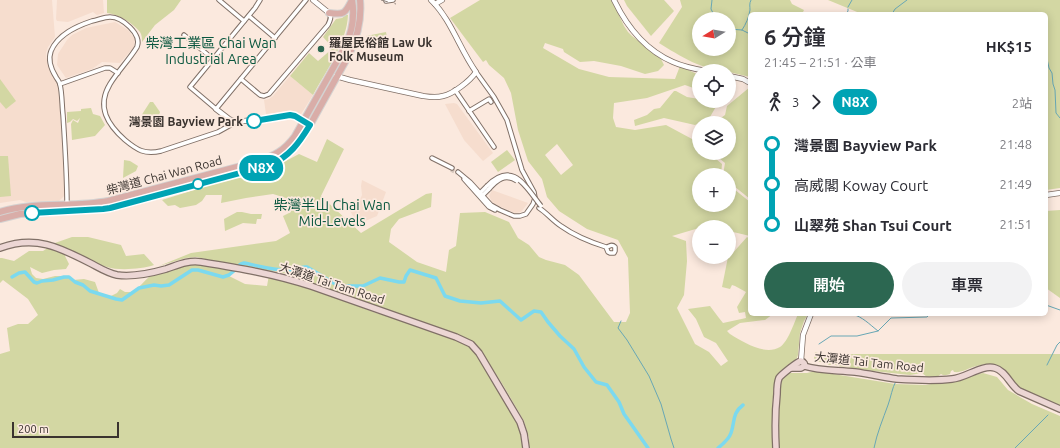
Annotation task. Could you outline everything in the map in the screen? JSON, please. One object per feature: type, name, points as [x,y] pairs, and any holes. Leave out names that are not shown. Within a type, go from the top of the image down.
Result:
[{"type":"main road","points":[[329,13],[339,14],[344,12],[352,0]]},
{"type":"main road","name":"柴灣道 Chai Wan Road","points":[[0,219],[20,214],[108,201],[268,158],[283,150],[289,144],[303,122],[345,47],[349,37],[353,16],[352,0]]},
{"type":"main road","name":"柴灣道 Chai Wan Road","points":[[0,212],[21,207],[110,208],[270,165],[281,160],[295,148],[310,125],[349,55],[356,39],[360,16],[360,0]]},
{"type":"main road","name":"大潭道 Tai Tam Road","points":[[0,248],[25,242],[45,244],[73,255],[108,272],[120,275],[156,272],[184,262],[194,261],[268,274],[291,279],[456,337],[473,346],[482,356],[520,422],[526,448]]},
{"type":"main road","name":"大潭道 Tai Tam Road","points":[[776,448],[775,414],[778,381],[784,373],[800,364],[812,368],[897,378],[944,380],[957,379],[986,368],[995,367],[1001,371],[1018,390],[1060,409]]},
{"type":"street","points":[[218,0],[244,21]]},
{"type":"street","points":[[236,122],[229,119],[190,87],[249,16],[260,0]]},
{"type":"street","points":[[216,109],[306,0]]},
{"type":"street","points":[[240,79],[260,95],[264,96],[269,94],[328,25],[331,17],[329,13],[313,0]]},
{"type":"street","points":[[386,2],[393,0]]},
{"type":"street","points":[[431,0],[452,29],[464,54],[494,97],[507,120],[522,170],[535,196],[533,204],[526,214],[517,216],[502,211],[491,205],[457,173]]},
{"type":"street","points":[[435,4],[442,0]]},
{"type":"street","points":[[614,0],[621,15],[628,25],[652,50],[674,62],[692,68]]},
{"type":"street","points":[[249,16],[275,38]]},
{"type":"street","points":[[68,208],[66,153],[60,84],[50,64],[50,54],[53,47],[62,36],[82,24],[106,17],[114,17],[133,30],[138,39],[136,49],[110,84],[106,92],[104,103],[105,112],[115,131],[139,150],[150,153],[161,151],[218,132],[236,122],[290,115],[295,116],[310,125]]},
{"type":"street","points":[[184,35],[213,59]]},
{"type":"street","points":[[60,84],[103,68],[110,68],[118,73]]},
{"type":"street","points":[[331,74],[350,80],[430,97],[447,95],[472,78],[476,72]]},
{"type":"street","points":[[736,78],[743,79],[748,83]]},
{"type":"street","points":[[455,90],[494,147]]},
{"type":"street","points":[[469,111],[489,99]]},
{"type":"street","points":[[432,158],[450,168]]},
{"type":"street","points":[[481,195],[501,178],[513,179],[520,184],[540,208],[569,232],[584,240],[606,247]]},
{"type":"street","points":[[1048,194],[1060,193]]},
{"type":"street","points":[[800,364],[803,335],[810,316]]},
{"type":"shaded area","points":[[0,0],[52,0],[55,37],[46,53],[49,69],[59,87],[65,195],[59,201],[26,202],[20,200],[0,203]]},
{"type":"shaded area","points":[[57,0],[103,0],[104,13],[97,15],[93,12],[68,22],[57,21]]},
{"type":"shaded area","points":[[115,22],[128,30],[135,39],[134,47],[120,63],[102,62],[92,69],[66,78],[57,65],[58,54],[67,40],[72,35],[86,28]]},
{"type":"shaded area","points":[[290,76],[313,95],[303,111],[301,114],[289,111],[266,114],[264,100],[273,96]]},
{"type":"shaded area","points":[[445,104],[457,104],[493,153],[483,161],[464,140]]},
{"type":"shaded area","points":[[362,180],[386,192],[377,216],[358,224],[350,211],[357,206],[362,195]]},
{"type":"shaded area","points":[[492,190],[528,203],[521,212],[515,213],[492,202],[489,196]]},
{"type":"green space","points":[[107,0],[181,0],[174,10],[155,25],[142,42],[141,33],[133,25],[120,17],[107,13]]},
{"type":"green space","points":[[480,0],[612,0],[628,32],[660,57],[664,65],[658,71],[645,74],[621,66],[594,61],[580,62],[564,52],[563,49],[545,43],[543,48],[579,69],[609,77],[675,79],[680,66],[692,72],[692,88],[685,85],[647,98],[614,103],[613,118],[616,127],[635,130],[666,125],[692,139],[692,160],[717,160],[722,164],[722,168],[692,168],[692,212],[736,212],[736,191],[748,200],[748,236],[736,233],[736,220],[692,220],[692,230],[672,236],[686,241],[687,261],[684,295],[677,308],[695,344],[709,352],[721,366],[728,361],[716,343],[704,337],[696,319],[688,309],[710,306],[723,323],[746,318],[745,312],[739,313],[737,307],[746,292],[732,285],[730,289],[722,287],[727,264],[736,264],[736,249],[747,237],[748,316],[770,316],[765,320],[740,323],[727,331],[754,347],[768,350],[774,349],[783,345],[786,341],[797,316],[807,316],[800,333],[798,355],[794,365],[781,371],[775,381],[772,422],[773,448],[529,448],[529,438],[524,421],[478,346],[470,340],[295,276],[279,272],[233,266],[197,257],[186,258],[159,266],[191,253],[276,241],[290,233],[283,216],[291,212],[286,198],[273,194],[221,203],[222,195],[206,195],[202,201],[196,205],[180,208],[175,205],[168,206],[162,200],[223,181],[265,172],[299,154],[317,162],[327,139],[344,149],[321,196],[361,233],[426,194],[432,193],[431,207],[399,219],[391,229],[389,242],[417,262],[446,272],[449,250],[456,246],[460,213],[485,212],[509,222],[518,238],[529,245],[539,257],[565,265],[579,275],[614,322],[626,322],[630,313],[628,258],[618,240],[587,229],[559,211],[547,197],[542,179],[528,161],[518,130],[511,93],[504,78],[489,65],[486,60],[483,62],[450,18]],"holes":[[[557,144],[573,165],[561,175],[545,155]]]},
{"type":"green space","points":[[624,0],[664,0],[674,11],[651,36],[627,6]]},
{"type":"green space","points":[[680,0],[790,0],[792,4],[804,10],[803,12],[748,12],[748,77],[736,74],[736,64],[696,64],[659,43],[682,7]]},
{"type":"green space","points":[[828,0],[1060,0],[1060,188],[1048,190],[1048,12],[857,12]]},
{"type":"green space","points":[[348,15],[347,25],[340,46],[313,95],[290,76],[309,53],[318,61],[333,48],[323,37],[336,19],[342,18]]},
{"type":"green space","points":[[386,32],[388,43],[368,47],[366,36]]},
{"type":"green space","points":[[0,79],[16,101],[6,109],[0,102]]},
{"type":"green space","points":[[748,89],[748,197],[736,188],[736,168],[724,168],[725,163],[721,160],[736,160],[736,116],[724,116],[727,108],[736,108],[736,99]]},
{"type":"green space","points":[[674,91],[676,91],[692,98],[692,108],[715,108],[711,116],[692,116],[692,124],[664,118],[635,126],[634,120],[647,115],[654,109],[660,108]]},
{"type":"green space","points":[[150,102],[153,102],[160,112],[159,115],[141,119],[141,116]]},
{"type":"green space","points":[[91,108],[93,114],[100,116],[105,125],[95,136],[72,140],[71,124],[73,120],[78,123],[80,118],[77,121],[73,119],[67,123],[67,112],[81,111],[81,109]]},
{"type":"green space","points":[[507,150],[515,160],[498,172],[491,162]]},
{"type":"green space","points":[[0,156],[8,156],[11,196],[0,197]]},
{"type":"green space","points":[[124,160],[130,161],[138,166],[136,171],[123,178]]},
{"type":"green space","points":[[1060,210],[1060,298],[1048,289],[1048,211]]},
{"type":"green space","points":[[237,212],[262,214],[261,219],[257,219],[256,224],[243,223],[225,231],[224,219]]},
{"type":"green space","points":[[72,237],[88,237],[121,245],[126,256],[144,254],[154,265],[130,269],[112,268],[97,263],[67,249],[65,256],[69,264],[66,269],[42,273],[30,267],[32,274],[36,278],[43,279],[55,276],[64,276],[73,280],[84,279],[95,282],[99,293],[109,297],[117,293],[120,289],[125,292],[133,292],[149,277],[159,273],[180,266],[198,263],[235,270],[229,276],[245,284],[267,286],[269,275],[294,282],[376,313],[408,321],[467,345],[473,350],[519,423],[523,439],[523,448],[0,448],[0,354],[10,351],[7,328],[18,324],[28,324],[38,315],[28,299],[3,280],[0,283],[0,258],[14,261],[29,251],[43,251],[55,243]]},
{"type":"green space","points":[[815,352],[821,354],[1060,354],[1060,406],[1020,388],[1001,368],[996,365],[983,364],[964,371],[954,372],[953,370],[950,374],[941,374],[937,377],[927,377],[922,373],[910,375],[838,366],[834,364],[829,365],[824,362],[817,362],[814,358]]},
{"type":"green space","points":[[815,371],[895,384],[926,385],[983,373],[997,377],[1008,390],[1032,404],[1060,416],[1060,448],[779,448],[778,408],[782,379],[788,373],[807,373]]},
{"type":"waterway","points":[[712,0],[711,9],[712,12]]},
{"type":"waterway","points":[[750,12],[751,0]]},
{"type":"waterway","points":[[848,7],[852,0]]},
{"type":"waterway","points":[[893,12],[907,0]]},
{"type":"waterway","points":[[742,30],[748,18]]},
{"type":"waterway","points":[[736,30],[742,30],[748,33]]},
{"type":"waterway","points":[[1048,63],[1052,73],[1055,90],[1056,113],[1060,118]]},
{"type":"waterway","points":[[237,267],[244,263],[280,270],[294,270],[307,267],[342,288],[348,286],[363,286],[380,278],[404,282],[410,270],[436,278],[445,296],[460,301],[481,303],[500,301],[521,320],[534,311],[541,312],[560,336],[574,349],[584,367],[596,382],[607,385],[619,402],[624,414],[648,448]]},
{"type":"waterway","points":[[12,277],[19,273],[25,272],[34,282],[37,283],[69,277],[90,291],[122,300],[139,288],[154,285],[169,285],[192,270],[198,270],[223,277],[229,275],[235,270]]},
{"type":"waterway","points":[[1048,306],[1060,310]]},
{"type":"waterway","points":[[858,316],[878,331]]},
{"type":"waterway","points":[[819,344],[831,336],[857,336],[878,331],[891,318],[928,316]]},
{"type":"waterway","points":[[621,321],[618,328],[649,376],[661,404],[674,448]]},
{"type":"waterway","points":[[1047,365],[1060,342]]},
{"type":"waterway","points":[[874,448],[878,431],[896,381]]},
{"type":"waterway","points":[[718,448],[730,435],[735,414],[743,405]]},
{"type":"waterway","points":[[1015,448],[1048,415]]},
{"type":"tunnel","points":[[451,170],[457,173]]},
{"type":"railway","points":[[381,0],[396,4]]},
{"type":"bus line","name":"N8X","points":[[32,213],[110,208],[270,165],[281,160],[295,148],[310,125],[295,116],[290,115],[254,121]]},
{"type":"place","name":"羅屋民俗館 Law Uk Folk Museum","points":[[321,49]]},
{"type":"place","name":"灣景園 Bayview Park","points":[[254,121]]},
{"type":"district","name":"柴灣工業區 Chai Wan Industrial Area","points":[[211,52]]},
{"type":"district","name":"柴灣半山 Chai Wan Mid-Levels","points":[[332,214]]}]
